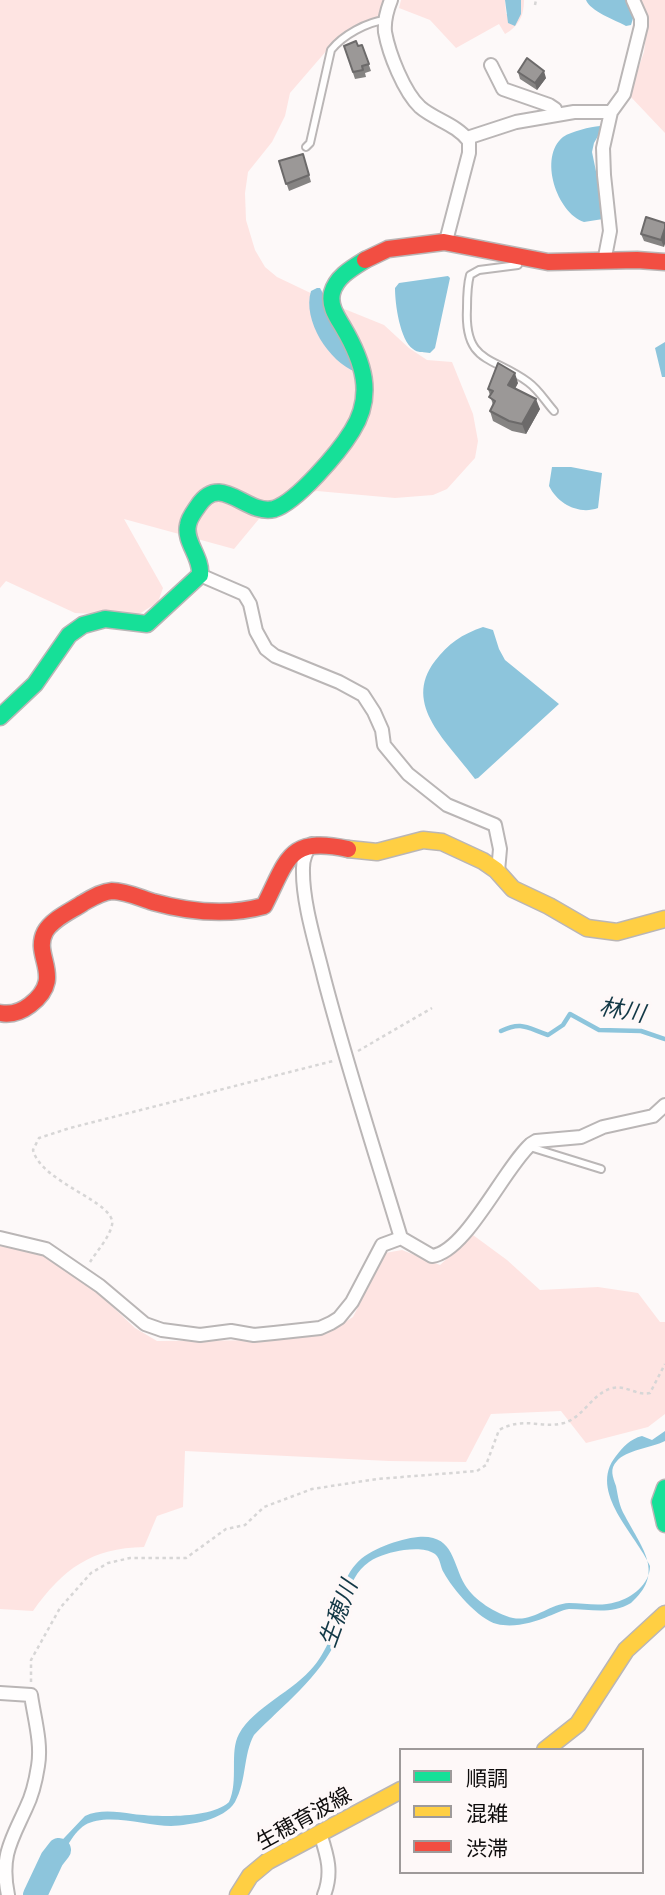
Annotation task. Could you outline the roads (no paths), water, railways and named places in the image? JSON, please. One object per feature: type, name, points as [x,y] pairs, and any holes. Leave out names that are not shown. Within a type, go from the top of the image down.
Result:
[{"type":"street","points":[[391,0],[385,20],[386,32],[392,56],[409,94],[422,108],[467,138],[470,146],[446,241]]},
{"type":"street","points":[[604,262],[610,231],[603,148],[611,112],[624,94],[641,26],[641,18],[633,0]]},
{"type":"street","points":[[491,65],[503,89],[549,105],[555,109],[557,115]]},
{"type":"street","points":[[467,138],[516,122],[574,112],[611,112]]},
{"type":"street","points":[[0,717],[36,684],[69,635],[83,625],[112,618],[132,624],[147,624],[200,575],[202,568],[187,531],[189,520],[205,498],[213,493],[230,493],[259,509],[275,509],[315,477],[353,430],[368,384],[358,356],[331,307],[332,292],[340,279],[380,251],[446,241],[537,260],[665,262]]},
{"type":"street","points":[[200,575],[244,594],[265,649],[363,695],[378,721],[384,745],[408,774],[447,805],[495,825],[500,849],[498,871]]},
{"type":"street","points":[[0,1013],[13,1014],[26,1010],[46,985],[48,974],[43,938],[47,930],[56,920],[102,893],[122,892],[144,900],[212,911],[260,908],[264,906],[291,855],[312,844],[379,852],[415,842],[441,842],[489,865],[517,892],[597,931],[607,933],[631,930],[665,919]]},
{"type":"street","points":[[312,844],[304,858],[305,893],[345,1057],[401,1238],[432,1256],[446,1252],[469,1228],[528,1146],[536,1141],[581,1138],[603,1127],[653,1116],[665,1105]]},
{"type":"street","points":[[0,1238],[46,1249],[83,1274],[136,1318],[154,1328],[200,1335],[231,1331],[254,1335],[320,1328],[339,1318],[352,1302],[382,1245],[401,1238]]},
{"type":"street","points":[[665,1488],[660,1502],[665,1524]]},
{"type":"street","points":[[548,1748],[578,1724],[626,1650],[665,1614]]},
{"type":"street","points":[[0,1693],[31,1695],[39,1750],[38,1765],[27,1806],[8,1844],[4,1878],[8,1895]]},
{"type":"street","name":"生穂育波線","points":[[240,1894],[258,1868],[399,1791]]},
{"type":"street","points":[[320,1833],[330,1874],[324,1895]]},
{"type":"lane","points":[[306,147],[310,143],[331,50],[341,40],[368,24],[385,20]]},
{"type":"lane","points":[[537,260],[473,272],[468,282],[467,333],[473,346],[486,358],[532,384],[554,411]]},
{"type":"lane","points":[[528,1146],[601,1169]]},
{"type":"water","points":[[505,0],[521,0],[521,14],[515,26],[508,23]]},
{"type":"water","points":[[586,0],[630,0],[635,12],[631,25],[626,26],[603,15]]},
{"type":"water","points":[[600,126],[602,129],[592,152],[604,210],[603,219],[584,222],[574,217],[559,196],[554,184],[552,157],[563,137]]},
{"type":"water","points":[[448,276],[450,278],[435,348],[430,353],[417,351],[408,344],[402,330],[395,288],[399,283]]},
{"type":"water","points":[[320,288],[325,297],[356,372],[336,359],[314,327],[309,302],[311,291]]},
{"type":"water","points":[[665,342],[665,377],[662,377],[655,348]]},
{"type":"water","points":[[552,467],[571,467],[602,473],[598,508],[577,509],[563,503],[549,486]]},
{"type":"water","points":[[483,627],[493,630],[505,660],[559,704],[475,779],[432,723],[423,693],[426,677],[440,655],[456,640]]},
{"type":"water","points":[[665,1431],[665,1441],[626,1454],[617,1461],[612,1470],[621,1508],[648,1561],[617,1513],[607,1484],[609,1470],[616,1456],[630,1441],[642,1436],[652,1440]]},
{"type":"water","name":"生穂川","points":[[430,1537],[439,1540],[450,1552],[465,1585],[474,1596],[493,1610],[520,1619],[562,1604],[598,1605],[616,1602],[634,1594],[648,1576],[641,1592],[623,1607],[600,1610],[569,1609],[530,1623],[503,1625],[490,1621],[467,1603],[448,1579],[437,1556],[431,1552],[420,1549],[404,1550],[377,1557],[361,1569],[355,1578],[337,1639],[330,1653],[300,1690],[254,1735],[239,1794],[230,1808],[197,1823],[171,1826],[116,1820],[94,1821],[80,1829],[53,1869],[36,1882],[47,1856],[85,1816],[97,1812],[156,1816],[197,1814],[221,1808],[229,1802],[239,1734],[254,1716],[306,1675],[317,1663],[332,1634],[350,1571],[376,1549],[410,1538]]},
{"type":"waterway","name":"林川","points":[[501,1031],[520,1026],[548,1035],[563,1025],[570,1014],[599,1030],[641,1031],[665,1039]]},
{"type":"waterway","name":"生穂川","points":[[35,1895],[59,1850]]}]
